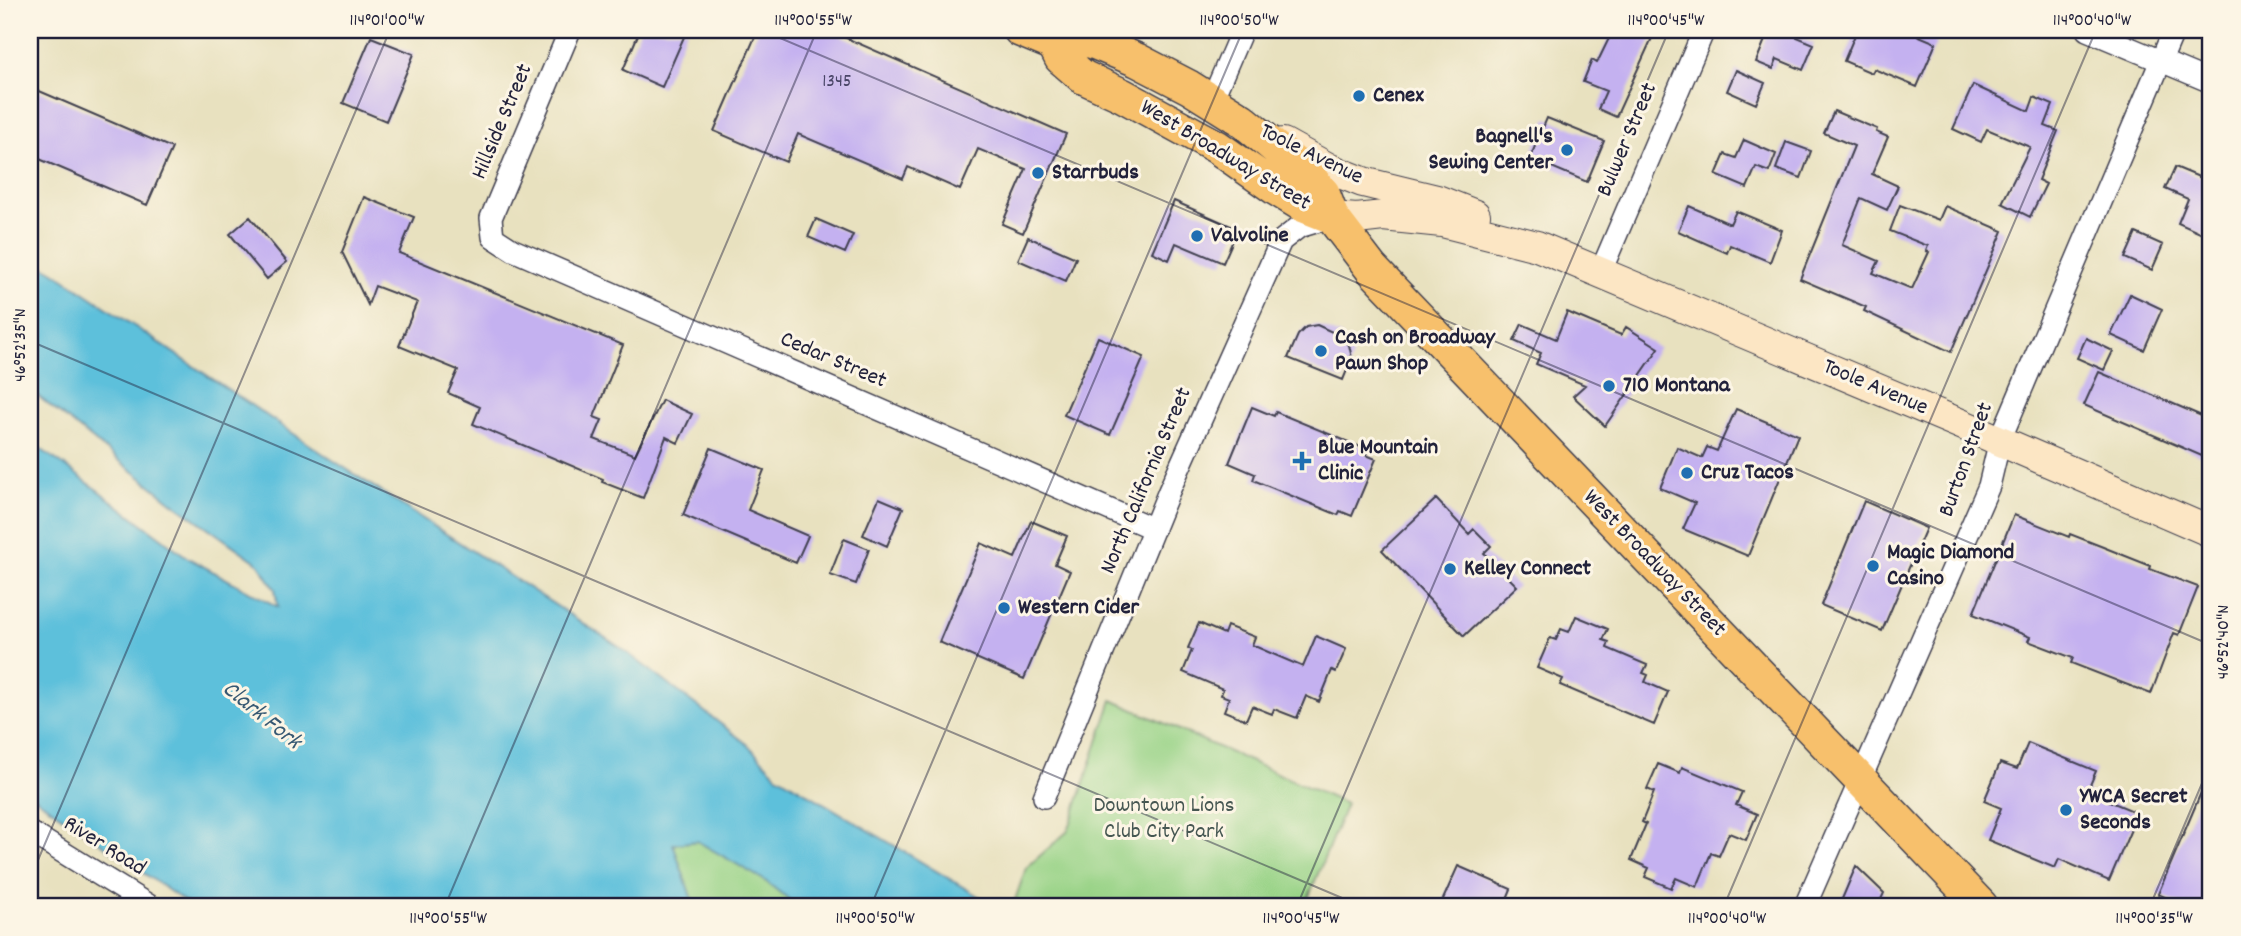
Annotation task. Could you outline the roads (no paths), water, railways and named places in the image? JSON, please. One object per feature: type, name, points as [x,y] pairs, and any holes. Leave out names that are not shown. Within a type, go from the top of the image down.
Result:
[{"type":"main road","name":"West Broadway Street","points":[[1020,30],[1054,44],[1072,40],[1091,41],[1137,60],[1212,100],[1306,173],[1323,193],[1332,217],[1371,268],[1981,906]]},
{"type":"main road","name":"West Broadway Street","points":[[1054,44],[1061,58],[1083,78],[1122,95],[1205,141],[1304,206],[1332,217]]},
{"type":"main road","name":"Toole Avenue","points":[[1241,120],[1338,172],[1363,182],[1437,200],[1513,230],[1537,246]]},
{"type":"main road","name":"Toole Avenue","points":[[1332,217],[1357,219],[1383,216],[1442,222],[1537,246],[2000,440],[2211,532]]},
{"type":"street","name":"Hillside Street","points":[[493,237],[491,218],[570,30]]},
{"type":"street","points":[[1212,100],[1242,30]]},
{"type":"street","name":"Bulwer Street","points":[[1601,271],[1704,30]]},
{"type":"street","points":[[2087,30],[2211,82]]},
{"type":"street","name":"Burton Street","points":[[1805,906],[1989,486],[2000,440],[2174,30]]},
{"type":"street","name":"North California Street","points":[[1044,797],[1154,529],[1280,241],[1299,227],[1332,217]]},
{"type":"street","name":"Cedar Street","points":[[493,237],[513,250],[1154,529]]},
{"type":"street","name":"River Road","points":[[30,832],[150,906]]},
{"type":"water","name":"Clark Fork","points":[[30,258],[621,648],[747,744],[777,775],[983,899],[1003,906],[797,906],[764,880],[697,841],[673,844],[694,906],[191,906],[30,794],[30,442],[188,558],[278,607],[275,589],[259,564],[173,503],[30,390]]},
{"type":"place","name":"Cenex","points":[[1359,96]]},
{"type":"place","name":"Bagnell's Sewing Center","points":[[1567,150]]},
{"type":"place","name":"Starrbuds","points":[[1038,173]]},
{"type":"place","name":"Valvoline","points":[[1197,236]]},
{"type":"place","name":"Cash on Broadway Pawn Shop","points":[[1321,351]]},
{"type":"place","name":"710 Montana","points":[[1609,386]]},
{"type":"place","name":"Blue Mountain Clinic","points":[[1302,461]]},
{"type":"place","name":"Cruz Tacos","points":[[1687,473]]},
{"type":"place","name":"Magic Diamond Casino","points":[[1873,566]]},
{"type":"place","name":"Kelley Connect","points":[[1450,569]]},
{"type":"place","name":"Western Cider","points":[[1004,608]]},
{"type":"place","name":"YWCA Secret Seconds","points":[[2066,810]]},
{"type":"park label","name":"Downtown Lions Club City Park","points":[[1164,819]]}]
